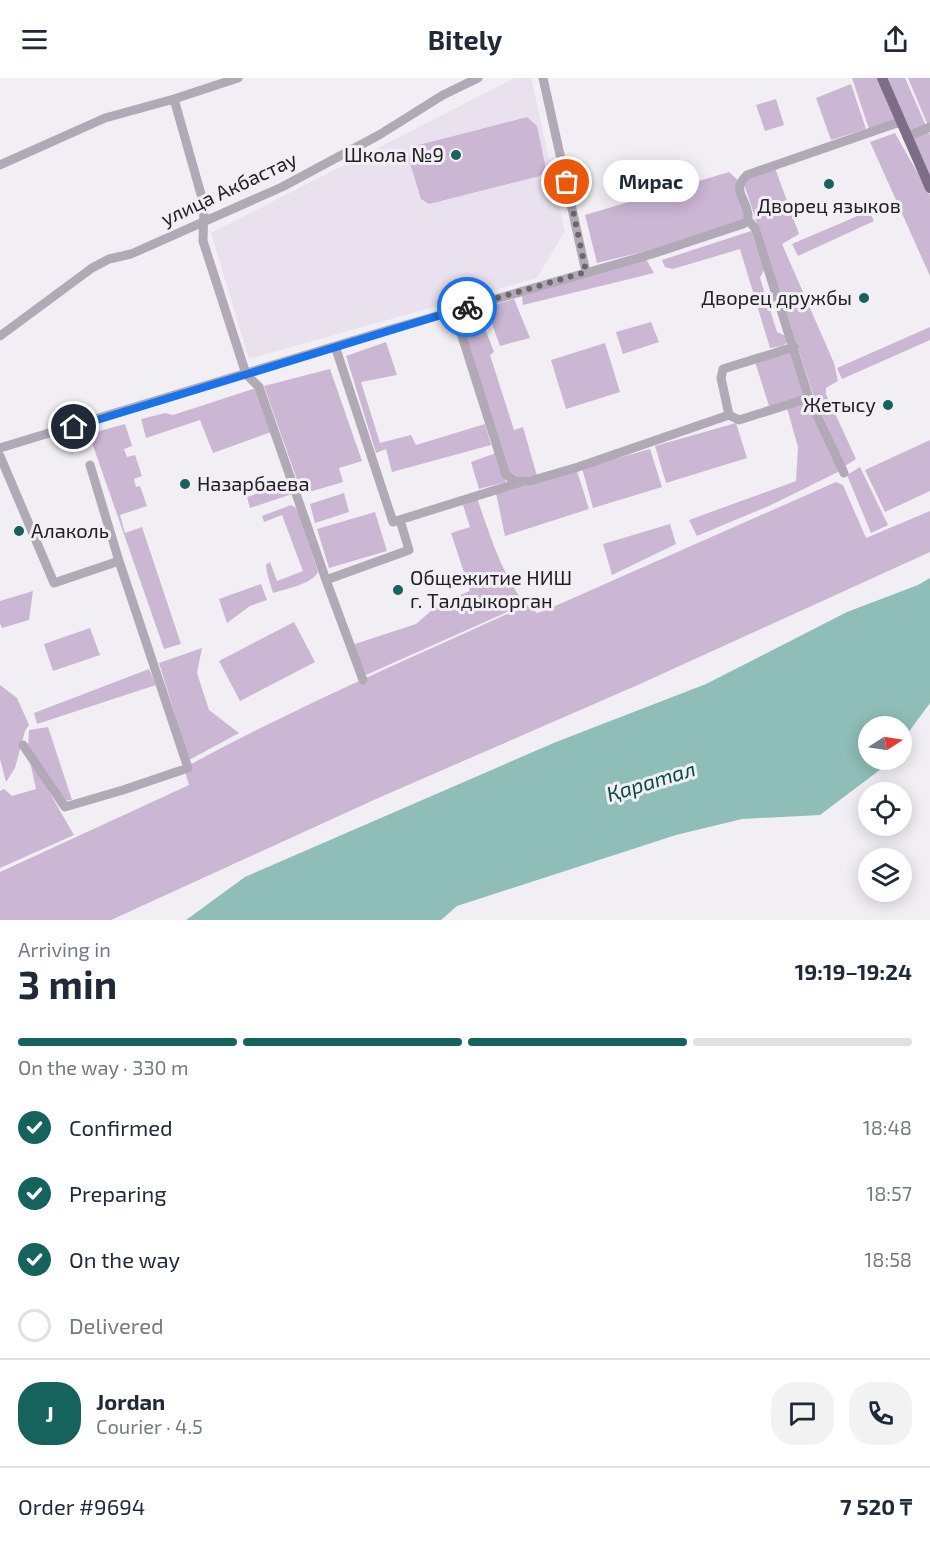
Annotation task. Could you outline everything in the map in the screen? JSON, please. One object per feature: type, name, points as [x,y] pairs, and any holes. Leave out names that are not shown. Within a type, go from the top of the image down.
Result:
[{"type":"main road","points":[[882,78],[930,188]]},
{"type":"street","points":[[0,165],[105,118],[174,99],[217,82],[238,78]]},
{"type":"street","name":"улица Акбастау","points":[[0,336],[92,268],[109,259],[131,254],[282,187],[379,135],[443,95],[478,78]]},
{"type":"street","points":[[543,78],[586,272]]},
{"type":"street","points":[[174,99],[204,205],[203,241],[246,374],[259,387],[363,680]]},
{"type":"street","points":[[844,473],[809,398],[755,228],[748,220],[748,213],[739,191],[740,182],[747,175],[900,122]]},
{"type":"street","points":[[907,136],[930,127]]},
{"type":"street","points":[[0,448],[335,346],[652,254],[743,224],[748,220]]},
{"type":"street","points":[[454,311],[506,475],[516,481],[530,481],[579,467],[729,416],[739,420],[809,398]]},
{"type":"street","points":[[335,346],[393,522],[523,481]]},
{"type":"street","points":[[729,416],[721,378],[723,369],[794,347]]},
{"type":"street","points":[[0,456],[54,583],[119,561]]},
{"type":"street","points":[[23,745],[65,807],[188,768],[119,561],[90,465]]},
{"type":"street","points":[[326,580],[409,550],[400,520]]},
{"type":"shaded area","name":"Школа №9","points":[[515,78],[531,78],[565,231],[537,278],[249,359],[211,233]]},
{"type":"shaded area","points":[[852,78],[880,78],[900,122],[870,132]]},
{"type":"shaded area","points":[[885,78],[905,78],[930,135],[930,180]]},
{"type":"shaded area","points":[[908,78],[930,78],[929,128]]},
{"type":"shaded area","points":[[851,84],[866,129],[831,140],[816,98]]},
{"type":"shaded area","points":[[776,99],[784,125],[765,131],[756,105]]},
{"type":"shaded area","points":[[527,117],[537,126],[546,169],[540,176],[429,204],[421,199],[409,160],[411,147]]},
{"type":"shaded area","points":[[895,133],[930,195],[930,276],[870,142]]},
{"type":"shaded area","points":[[775,168],[799,234],[782,244],[834,363],[838,381],[826,388],[826,394],[856,459],[845,466],[814,397],[744,184],[753,175]]},
{"type":"shaded area","points":[[729,172],[740,182],[748,220],[696,239],[597,263],[585,215]]},
{"type":"shaded area","points":[[869,211],[874,221],[798,256],[792,244]]},
{"type":"shaded area","points":[[751,231],[764,270],[760,278],[777,332],[788,337],[788,342],[783,346],[770,348],[740,249],[673,269],[665,267],[662,260]]},
{"type":"shaded area","points":[[646,259],[654,273],[523,305],[522,296]]},
{"type":"shaded area","points":[[514,299],[530,338],[500,346],[486,307]]},
{"type":"shaded area","points":[[478,310],[494,352],[490,355],[514,430],[523,427],[537,476],[519,477],[507,471],[458,316]]},
{"type":"shaded area","points":[[651,322],[659,342],[623,354],[616,332]]},
{"type":"shaded area","points":[[930,327],[930,340],[842,379],[837,368]]},
{"type":"shaded area","points":[[386,342],[397,375],[361,382],[380,443],[411,435],[416,445],[485,424],[491,445],[392,472],[386,449],[376,453],[346,356]]},
{"type":"shaded area","points":[[605,343],[620,392],[566,409],[551,360]]},
{"type":"shaded area","points":[[791,351],[805,395],[769,406],[755,362]]},
{"type":"shaded area","points":[[330,369],[362,461],[339,468],[343,482],[302,494],[264,386]]},
{"type":"shaded area","points":[[256,388],[271,432],[213,453],[200,420],[146,438],[141,419],[165,413],[173,415]]},
{"type":"shaded area","points":[[807,403],[840,471],[771,505],[697,536],[689,520],[796,481],[798,447],[787,408]]},
{"type":"shaded area","points":[[736,423],[747,458],[666,483],[655,446]]},
{"type":"shaded area","points":[[125,424],[132,446],[124,449],[127,457],[135,455],[142,476],[134,479],[136,487],[140,486],[147,506],[120,515],[125,533],[142,527],[181,644],[164,649],[89,434]]},
{"type":"shaded area","points":[[930,440],[930,491],[885,512],[865,470]]},
{"type":"shaded area","points":[[650,449],[662,487],[593,508],[582,468]]},
{"type":"shaded area","points":[[496,453],[506,482],[479,489],[471,462]]},
{"type":"shaded area","points":[[860,467],[888,525],[871,533],[847,475]]},
{"type":"shaded area","points":[[577,471],[589,509],[505,536],[496,493]]},
{"type":"shaded area","points":[[836,482],[843,485],[866,538],[930,511],[930,552],[111,920],[0,920],[0,872],[189,785],[184,768],[222,747],[340,690],[528,605],[537,613],[546,610]]},
{"type":"shaded area","points":[[288,483],[292,494],[250,508],[247,497]]},
{"type":"shaded area","points":[[344,493],[349,512],[315,523],[310,504]]},
{"type":"shaded area","points":[[477,498],[503,567],[525,604],[366,675],[352,645],[416,624],[439,604],[470,591],[451,533],[470,527],[463,505]]},
{"type":"shaded area","points":[[291,505],[299,514],[318,572],[305,583],[273,593],[266,565],[270,562],[277,581],[303,571],[282,515],[264,522],[262,516]]},
{"type":"shaded area","points":[[375,512],[387,551],[329,568],[317,529]]},
{"type":"shaded area","points":[[670,524],[676,544],[612,575],[603,544]]},
{"type":"shaded area","points":[[261,584],[267,600],[250,606],[227,623],[219,599]]},
{"type":"shaded area","points":[[33,591],[29,620],[2,628],[0,601]]},
{"type":"shaded area","points":[[294,622],[315,662],[240,701],[219,661]]},
{"type":"shaded area","points":[[90,628],[100,655],[53,671],[44,644]]},
{"type":"shaded area","points":[[202,648],[197,673],[209,710],[239,733],[189,760],[159,663]]},
{"type":"shaded area","points":[[149,669],[156,685],[37,724],[34,713]]},
{"type":"shaded area","points":[[0,685],[17,698],[29,725],[25,731],[15,768],[6,782],[0,759]]},
{"type":"shaded area","points":[[48,727],[72,800],[63,801],[28,748],[29,730]]},
{"type":"shaded area","points":[[29,757],[74,835],[0,868],[0,791],[4,789],[12,796],[36,789]]},
{"type":"water","name":"Қаратал","points":[[930,578],[930,703],[912,727],[912,716],[858,716],[858,770],[880,770],[864,782],[858,782],[858,786],[820,815],[742,819],[676,835],[457,906],[441,920],[186,920],[245,877],[556,742],[706,684],[847,612],[918,585]]},
{"type":"way so far","points":[[467,307],[586,272],[567,182]]},
{"type":"place","name":"Школа №9","points":[[456,155]]},
{"type":"place","name":"Мирас","points":[[567,182]]},
{"type":"place","name":"Дворец языков","points":[[829,184]]},
{"type":"place","name":"Дворец дружбы","points":[[864,298]]},
{"type":"place","name":"Жетысу","points":[[888,405]]},
{"type":"place","name":"Назарбаева","points":[[185,484]]},
{"type":"place","name":"Алаколь","points":[[19,531]]},
{"type":"place","name":"Общежитие НИШ г. Талдыкорган","points":[[398,590]]},
{"type":"route","points":[[74,427],[467,307]]}]
